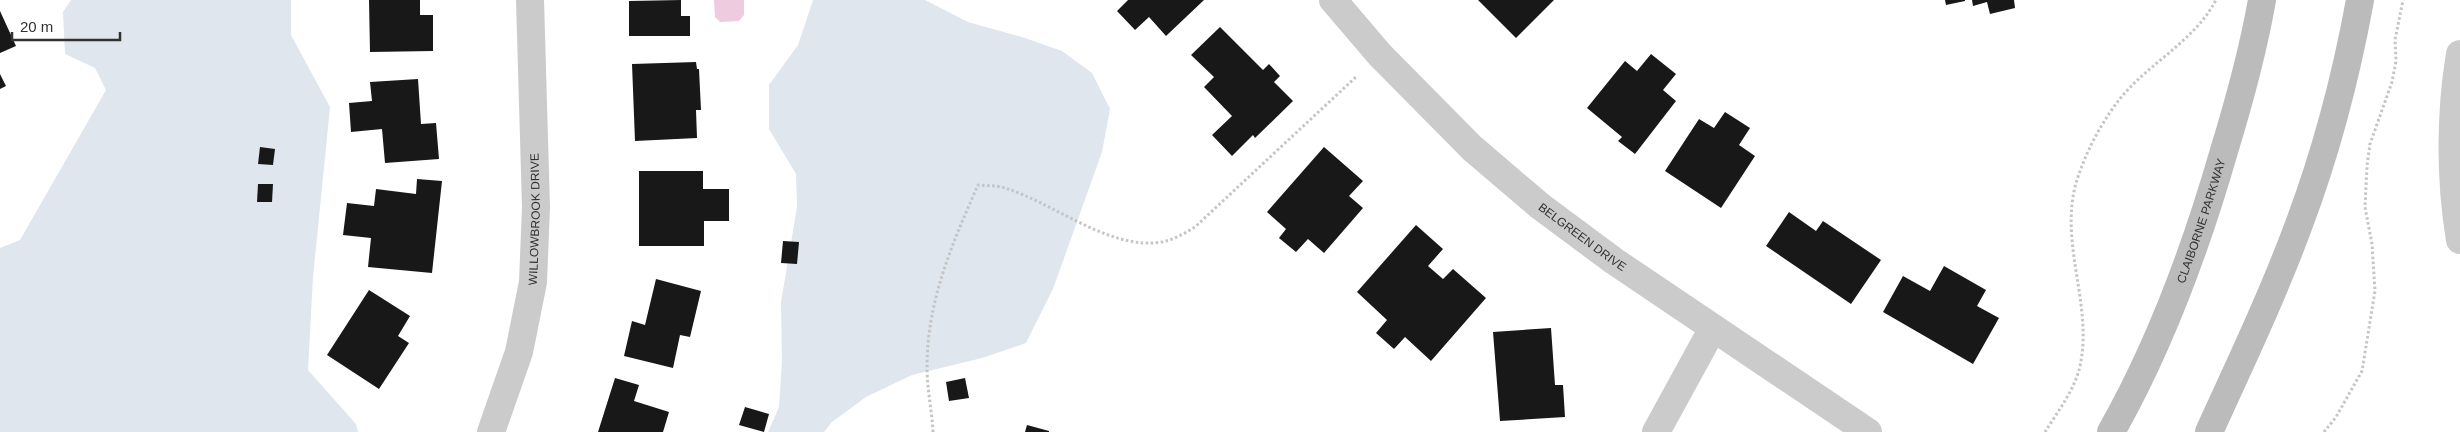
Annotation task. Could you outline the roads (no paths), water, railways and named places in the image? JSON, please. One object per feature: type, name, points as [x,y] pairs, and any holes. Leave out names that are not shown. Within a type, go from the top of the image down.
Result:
[{"type":"main road","name":"CLAIBORNE PARKWAY","points":[[2111,432],[2148,361],[2206,214],[2235,114],[2262,0]]},
{"type":"main road","points":[[2209,432],[2261,319],[2299,226],[2330,131],[2350,55],[2360,0]]},
{"type":"street","name":"WILLOWBROOK DRIVE","points":[[490,432],[519,352],[533,282],[536,207],[530,0]]},
{"type":"street","name":"BELGREEN DRIVE","points":[[1332,0],[1380,55],[1472,148],[1540,206],[1614,262],[1868,432]]},
{"type":"street","points":[[2460,54],[2454,119],[2454,172],[2460,240]]},
{"type":"street","points":[[1656,432],[1713,328]]}]
